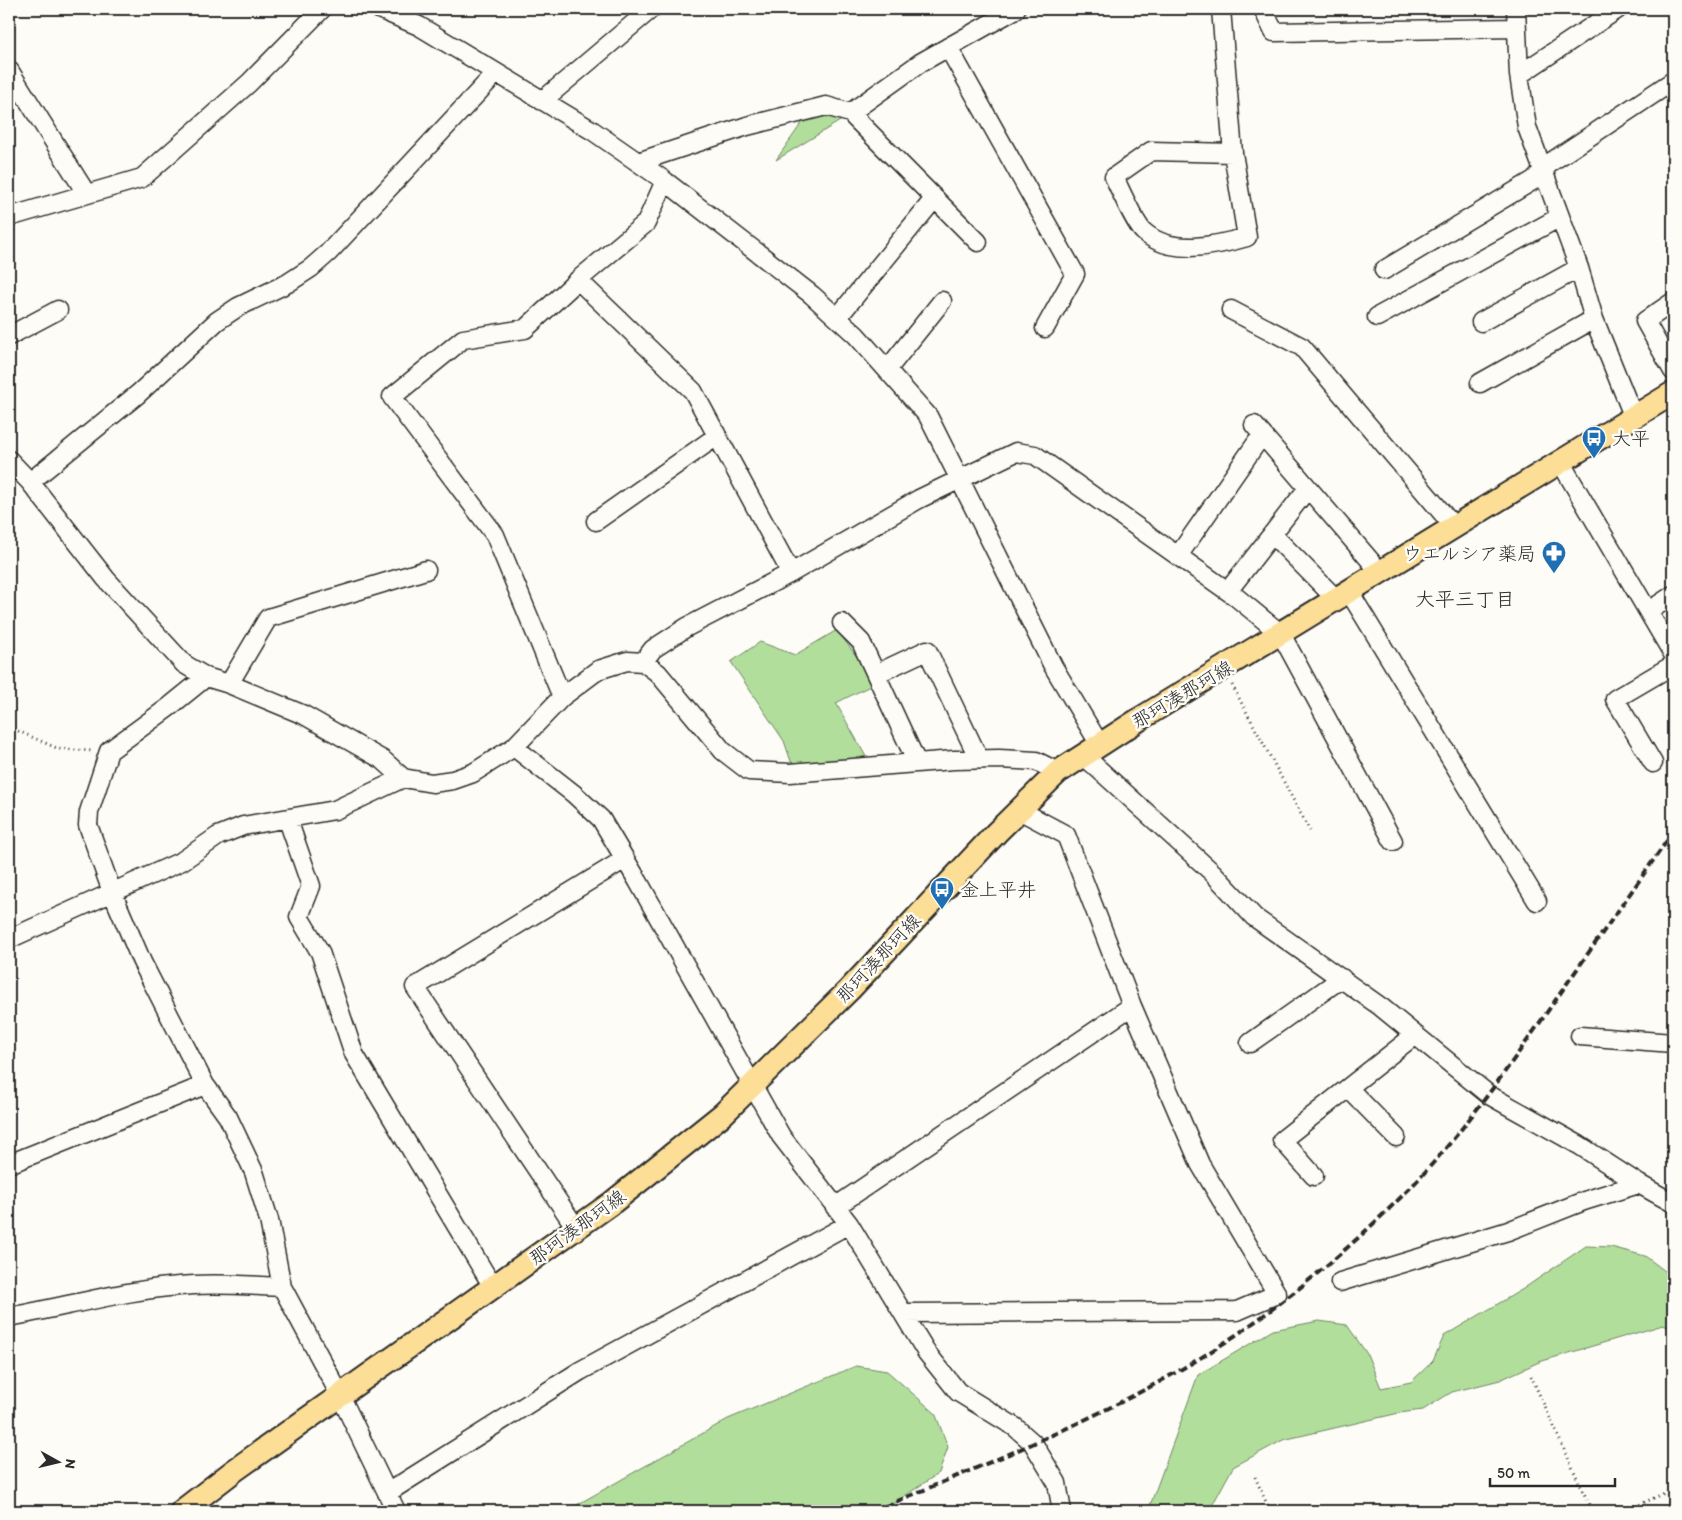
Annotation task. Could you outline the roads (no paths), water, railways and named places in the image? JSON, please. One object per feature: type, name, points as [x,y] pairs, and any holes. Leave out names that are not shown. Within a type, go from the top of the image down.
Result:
[{"type":"main road","name":"那珂湊那珂線","points":[[182,1511],[340,1394],[576,1228],[654,1170],[723,1114],[755,1085],[849,990],[1019,810],[1058,772],[1673,393]]},
{"type":"street","points":[[9,217],[142,178],[249,83],[322,9]]},
{"type":"street","points":[[379,9],[419,26],[593,131],[665,181],[838,317],[928,416],[1053,666],[1092,750],[1254,917],[1342,978],[1489,1094],[1578,1145],[1639,1184],[1673,1202]]},
{"type":"street","points":[[542,100],[651,9]]},
{"type":"street","points":[[850,113],[903,75],[1016,9]]},
{"type":"street","points":[[1221,9],[1233,154],[1247,237],[1216,246],[1166,245],[1142,231],[1114,178],[1151,151],[1233,154]]},
{"type":"street","points":[[1264,9],[1274,32],[1517,14],[1519,75],[1527,127],[1579,268],[1594,319],[1634,418]]},
{"type":"street","points":[[1519,75],[1618,9]]},
{"type":"street","points":[[948,47],[1075,274],[1045,328]]},
{"type":"street","points":[[9,70],[86,193]]},
{"type":"street","points":[[30,482],[138,394],[217,321],[238,307],[288,284],[311,268],[328,253],[496,73]]},
{"type":"street","points":[[1384,270],[1534,180],[1551,162],[1673,81]]},
{"type":"street","points":[[638,162],[747,126],[826,106],[850,113],[934,200],[978,242]]},
{"type":"street","points":[[562,697],[495,535],[392,397],[463,339],[525,329],[578,280],[646,223],[665,181]]},
{"type":"street","points":[[838,317],[934,200]]},
{"type":"street","points":[[1377,317],[1560,217]]},
{"type":"street","points":[[1481,322],[1579,268]]},
{"type":"street","points":[[578,280],[693,391],[791,573]]},
{"type":"street","points":[[887,370],[942,301]]},
{"type":"street","points":[[1673,302],[1645,321],[1673,371]]},
{"type":"street","points":[[9,336],[58,310]]},
{"type":"street","points":[[1231,310],[1302,347],[1455,528]]},
{"type":"street","points":[[1480,383],[1594,319]]},
{"type":"street","points":[[1178,556],[1258,430],[1381,573]]},
{"type":"street","points":[[596,522],[717,436]]},
{"type":"street","points":[[643,662],[653,649],[687,627],[791,573],[919,499],[1016,452],[1035,455],[1228,591],[1281,634],[1393,841]]},
{"type":"street","points":[[9,460],[30,482],[106,579],[184,664],[206,677],[229,684],[304,715],[383,760],[403,778],[432,783],[453,780],[473,773],[514,747],[562,697],[598,670],[628,661],[643,662],[658,673],[724,751],[750,771],[790,773],[979,759],[1036,762],[1058,772]]},
{"type":"street","points":[[1561,463],[1673,654]]},
{"type":"street","points":[[1228,591],[1308,488]]},
{"type":"street","points":[[1272,534],[1343,597],[1537,901]]},
{"type":"street","points":[[229,684],[268,618],[426,570]]},
{"type":"street","points":[[1649,611],[1673,595]]},
{"type":"street","points":[[842,623],[861,642],[918,763]]},
{"type":"street","points":[[876,674],[927,650],[979,759]]},
{"type":"street","points":[[1653,764],[1615,699],[1673,665]]},
{"type":"street","points":[[206,677],[109,751],[89,812],[88,825],[112,892],[142,962],[205,1085],[228,1117],[254,1172],[269,1220],[282,1287],[340,1394],[396,1511]]},
{"type":"street","points":[[514,747],[574,794],[601,819],[755,1085],[761,1102],[781,1136],[849,1224],[927,1353],[958,1392],[1015,1427],[1033,1443],[1057,1483],[1062,1511]]},
{"type":"street","points":[[9,939],[182,861],[218,836],[267,820],[288,820],[335,810],[403,778]]},
{"type":"street","points":[[904,1313],[1237,1311],[1277,1294],[1200,1164],[1132,1006],[1066,835],[1019,810]]},
{"type":"street","points":[[288,820],[312,886],[299,917],[320,952],[354,1054],[493,1287]]},
{"type":"street","points":[[576,1228],[415,987],[625,859]]},
{"type":"street","points":[[1250,1043],[1342,978]]},
{"type":"street","points":[[835,1207],[1132,1006]]},
{"type":"street","points":[[1314,1176],[1282,1140],[1415,1035]]},
{"type":"street","points":[[1580,1036],[1673,1043]]},
{"type":"street","points":[[9,1164],[205,1085]]},
{"type":"street","points":[[1348,1088],[1396,1137]]},
{"type":"street","points":[[1340,1282],[1508,1231],[1584,1202],[1639,1184]]},
{"type":"street","points":[[387,1493],[580,1371],[849,1224]]},
{"type":"street","points":[[9,1317],[115,1294],[153,1289],[195,1285],[282,1287]]},
{"type":"railway","points":[[874,1511],[1012,1453],[1148,1388],[1191,1364],[1233,1337],[1327,1265],[1414,1184],[1465,1124],[1528,1039],[1673,832]]},
{"type":"place","name":"大平","points":[[1594,459]]},
{"type":"place","name":"ウエルシア薬局","points":[[1554,574]]},
{"type":"place","name":"金上平井","points":[[942,910]]},
{"type":"district","name":"大平三丁目","points":[[1465,599]]}]
